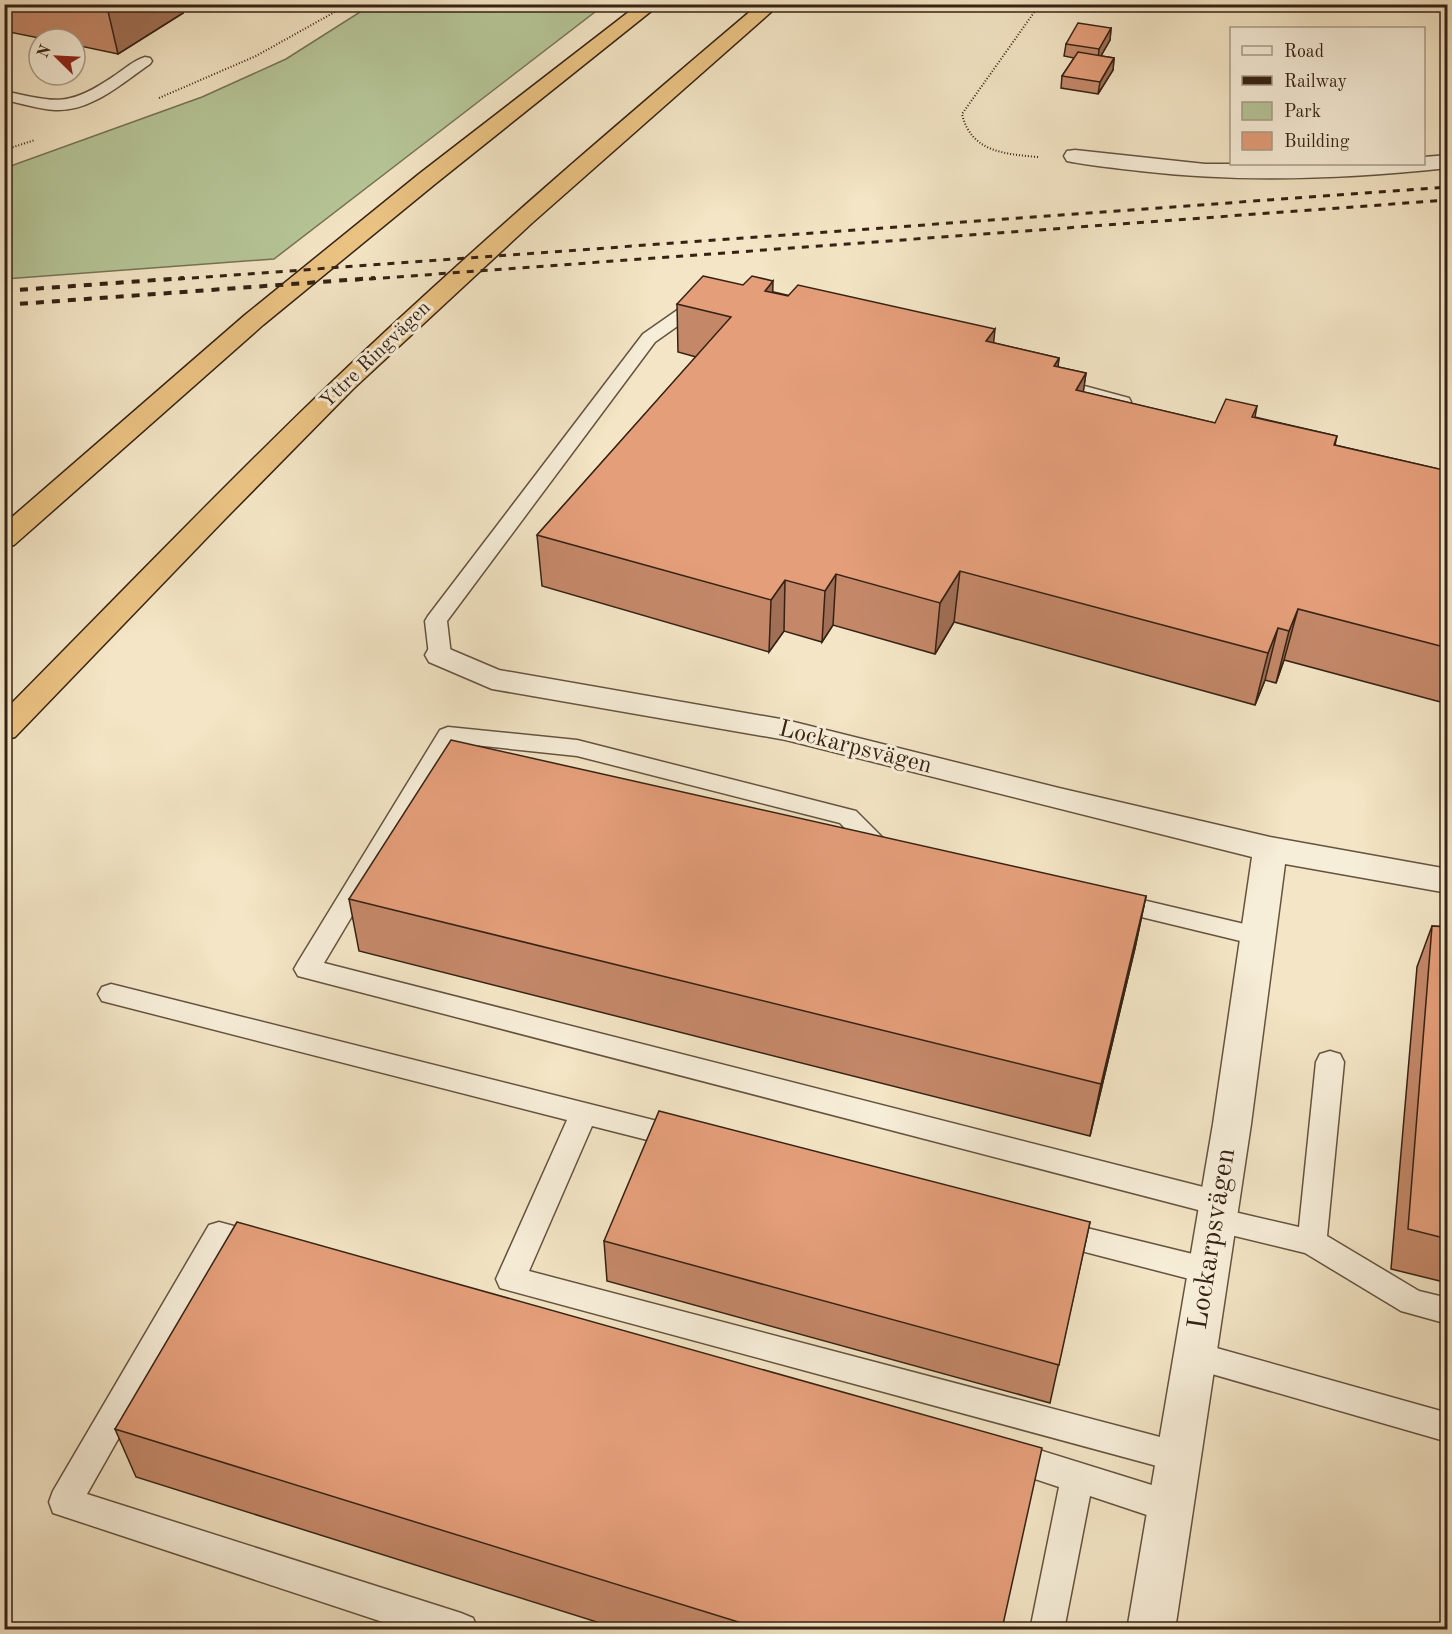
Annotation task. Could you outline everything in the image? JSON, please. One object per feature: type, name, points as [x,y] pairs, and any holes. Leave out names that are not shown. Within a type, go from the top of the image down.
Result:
[{"type":"highway","points":[[4,539],[254,320],[427,179],[651,4]]},
{"type":"highway","name":"Yttre Ringvägen","points":[[4,730],[286,441],[404,329],[532,210],[771,4]]},
{"type":"street","points":[[1074,156],[1135,164],[1224,171],[1384,165]]},
{"type":"street","points":[[1425,162],[1448,161]]},
{"type":"street","name":"Lockarpsvägen","points":[[440,655],[492,679],[786,730],[1059,800],[1270,849],[1448,881]]},
{"type":"street","name":"Lockarpsvägen","points":[[1151,1629],[1209,1271],[1270,849]]},
{"type":"lane","points":[[4,95],[56,106],[68,105],[83,101],[145,62]]},
{"type":"lane","points":[[440,655],[436,621],[650,338],[692,308],[725,310]]},
{"type":"lane","points":[[1028,377],[1141,408]]},
{"type":"lane","points":[[911,855],[878,846],[848,817],[577,748],[448,735],[306,969],[1218,1211],[1312,1242],[1412,1302],[1448,1311]]},
{"type":"lane","points":[[1091,897],[1257,936]]},
{"type":"lane","points":[[111,994],[711,1145]]},
{"type":"lane","points":[[1312,1242],[1330,1062]]},
{"type":"lane","points":[[584,1113],[511,1279],[1179,1457]]},
{"type":"lane","points":[[1024,1224],[1209,1271]]},
{"type":"lane","points":[[288,1252],[219,1234],[65,1502],[461,1629]]},
{"type":"lane","points":[[1195,1356],[1448,1428]]},
{"type":"lane","points":[[976,1444],[1171,1507]]},
{"type":"lane","points":[[1047,1629],[1077,1477]]},
{"type":"path","points":[[154,100],[198,84],[296,37],[349,4]]},
{"type":"path","points":[[1040,4],[962,114],[966,128],[974,140],[993,148],[1019,155],[1045,158],[1074,156]]},
{"type":"path","points":[[4,150],[36,140]]},
{"type":"green space","points":[[371,5],[604,5],[274,259],[5,279],[5,168],[202,97],[286,59]]},
{"type":"building","points":[[72,4],[120,4],[108,11]]},
{"type":"building","points":[[1078,23],[1111,28],[1099,49],[1066,44]]},
{"type":"building","points":[[1078,52],[1114,58],[1100,82],[1062,76]]},
{"type":"building","points":[[703,276],[743,285],[752,276],[773,281],[765,291],[788,296],[798,285],[995,329],[986,341],[1059,358],[1054,366],[1086,373],[1076,390],[1215,423],[1226,399],[1257,406],[1252,417],[1337,436],[1334,445],[1448,471],[1448,648],[1298,609],[1289,631],[1278,628],[1268,653],[960,571],[940,603],[836,574],[825,591],[785,580],[771,600],[537,535],[731,317],[677,304]]},
{"type":"building","points":[[451,740],[1146,896],[1101,1084],[349,899]]},
{"type":"building","points":[[1432,926],[1448,927],[1448,1239],[1408,1229]]},
{"type":"building","points":[[659,1111],[1090,1222],[1059,1365],[604,1241]]},
{"type":"building","points":[[237,1222],[1042,1448],[1002,1629],[761,1629],[115,1429]]},
{"type":"railway","points":[[164,280],[1448,187]]},
{"type":"railway","points":[[355,280],[1448,200]]},
{"type":"railway","points":[[4,291],[184,278]]},
{"type":"railway","points":[[4,305],[375,278]]}]
